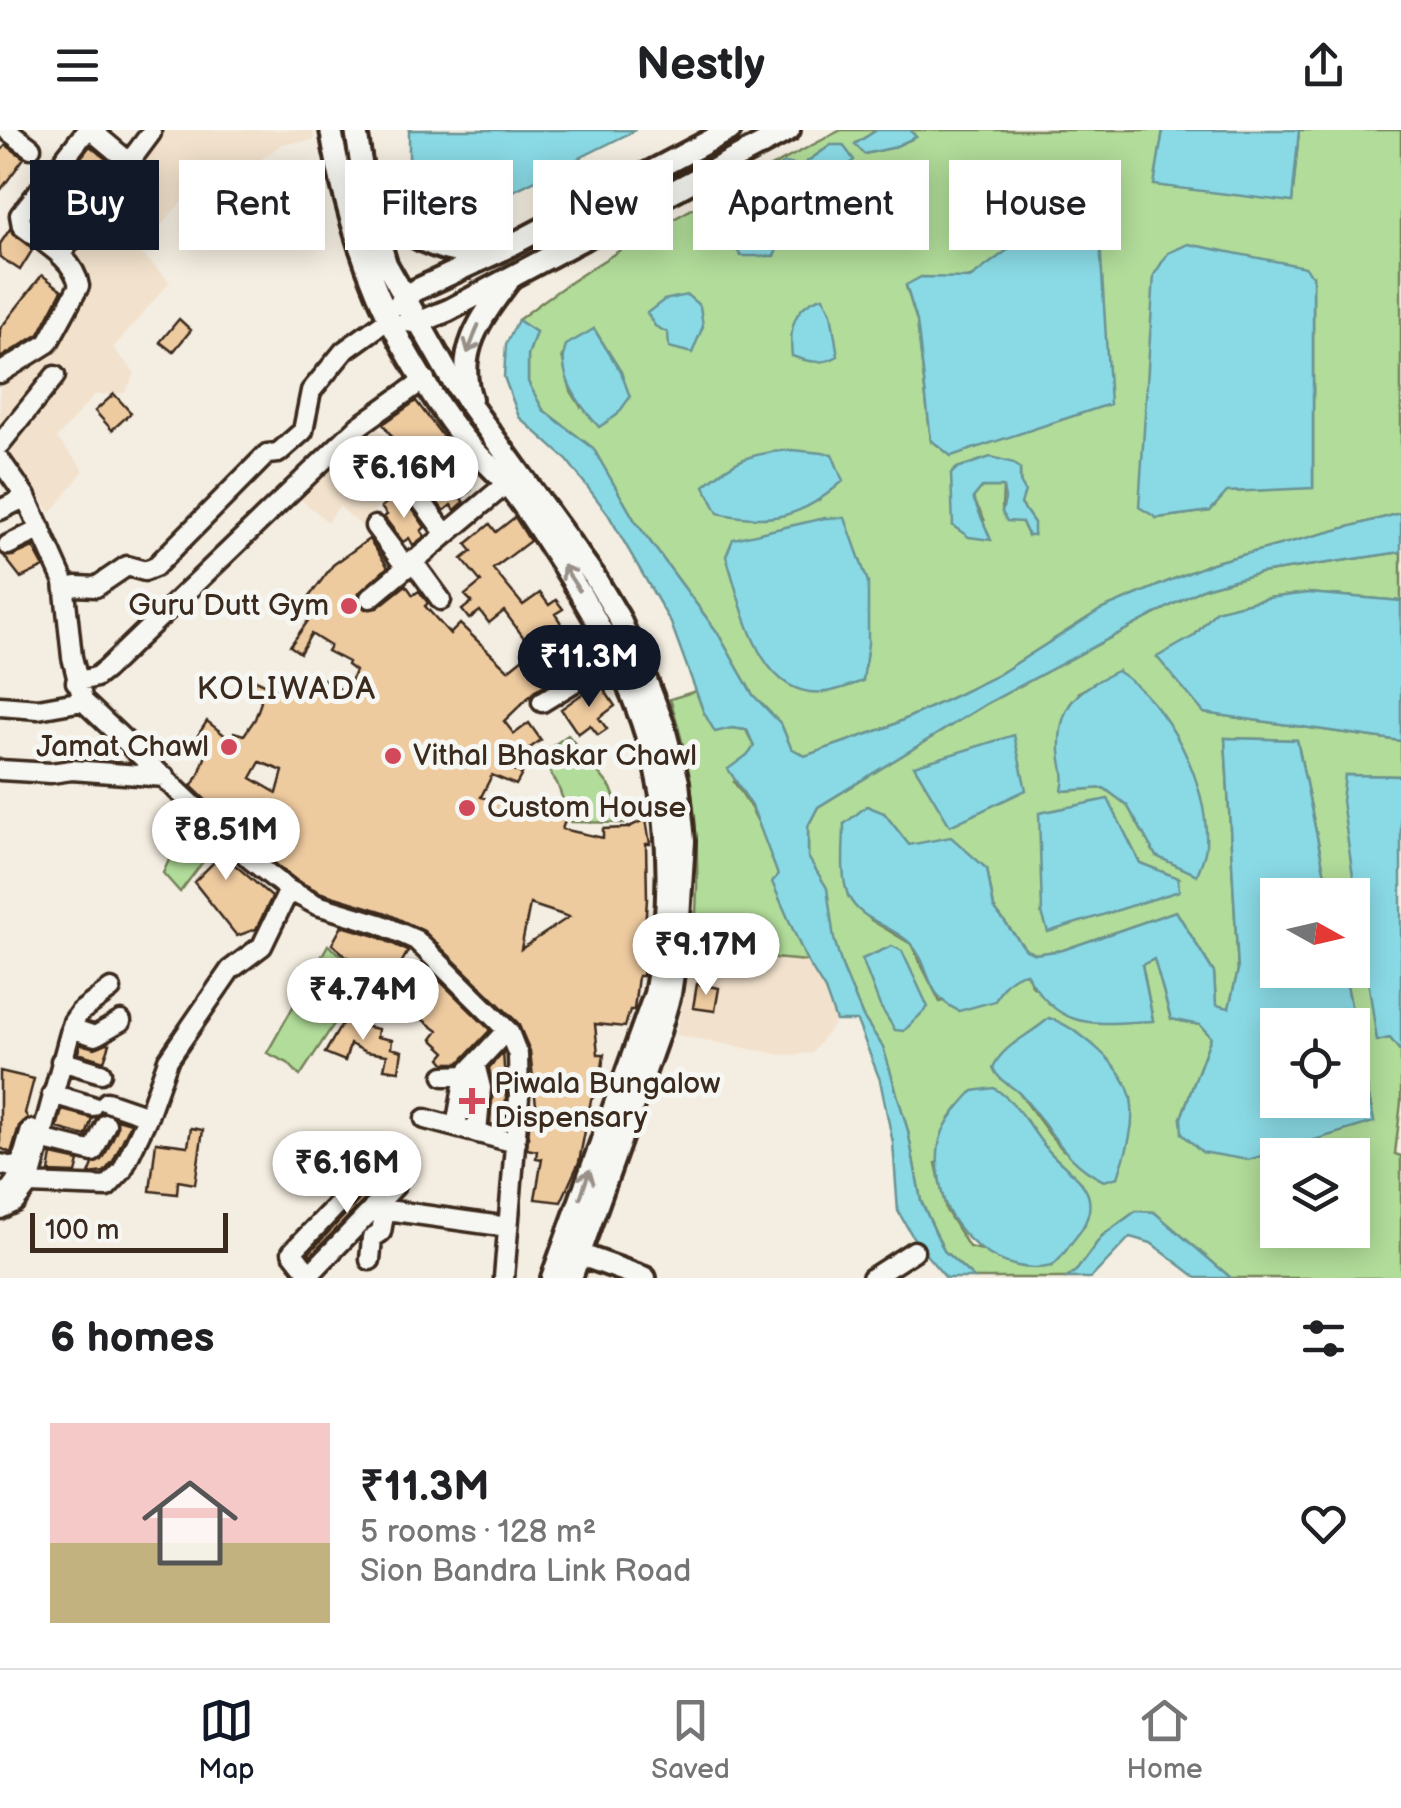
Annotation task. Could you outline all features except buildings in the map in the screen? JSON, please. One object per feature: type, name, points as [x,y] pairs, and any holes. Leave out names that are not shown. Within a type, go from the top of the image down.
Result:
[{"type":"main road","points":[[331,130],[344,204],[366,267],[390,318],[463,438],[594,576],[619,618],[657,731],[670,859],[664,950],[655,994],[572,1252],[559,1278]]},
{"type":"main road","points":[[356,130],[361,160]]},
{"type":"main road","points":[[390,318],[405,295],[498,252],[730,130]]},
{"type":"main road","points":[[390,318],[418,323],[788,130]]},
{"type":"main road","points":[[382,250],[450,377],[542,519],[657,731]]},
{"type":"main road","points":[[454,250],[498,252]]},
{"type":"main road","points":[[475,411],[464,380],[466,356],[480,320],[512,276]]},
{"type":"main road","points":[[572,1252],[645,1278]]},
{"type":"street","points":[[63,160],[86,130],[128,160]]},
{"type":"street","points":[[3,131],[32,148]]},
{"type":"street","points":[[131,160],[151,133]]},
{"type":"street","points":[[30,202],[20,215],[22,226],[30,232]]},
{"type":"street","points":[[0,373],[48,342],[71,305],[79,280],[53,250]]},
{"type":"street","points":[[60,255],[64,250]]},
{"type":"street","points":[[66,590],[100,586],[127,566],[145,571],[154,567],[267,454],[278,453],[302,431],[311,391],[344,351],[390,318]]},
{"type":"street","points":[[0,444],[55,376]]},
{"type":"street","points":[[76,682],[106,670],[359,426],[424,379]]},
{"type":"street","points":[[0,460],[26,497],[66,590],[76,682],[82,701],[251,860],[289,890],[416,940],[507,1030],[518,1055],[516,1142],[504,1278]]},
{"type":"street","points":[[370,598],[506,484]]},
{"type":"street","points":[[416,495],[445,533]]},
{"type":"street","points":[[0,510],[26,497]]},
{"type":"street","points":[[375,526],[441,600]]},
{"type":"street","points":[[8,545],[41,529]]},
{"type":"street","points":[[542,702],[615,657]]},
{"type":"street","points":[[0,706],[38,709],[82,701]]},
{"type":"street","points":[[0,770],[51,774],[72,770],[165,777]]},
{"type":"street","points":[[13,1190],[107,1187],[122,1171],[168,1060],[230,970],[262,946],[289,890]]},
{"type":"street","points":[[13,1190],[52,1094],[72,1028],[80,1012],[111,989]]},
{"type":"street","points":[[72,1028],[95,1036],[121,1020]]},
{"type":"street","points":[[456,1127],[470,1069],[507,1030]]},
{"type":"street","points":[[60,1061],[102,1073]]},
{"type":"street","points":[[444,1076],[470,1069]]},
{"type":"street","points":[[470,1069],[481,1088],[477,1133]]},
{"type":"street","points":[[52,1094],[148,1116]]},
{"type":"street","points":[[425,1120],[516,1142]]},
{"type":"street","points":[[36,1134],[93,1152],[106,1124]]},
{"type":"street","points":[[370,1260],[372,1238],[381,1232],[379,1209],[396,1183],[375,1162],[291,1255],[312,1272],[379,1209]]},
{"type":"street","points":[[0,1164],[13,1190]]},
{"type":"street","points":[[379,1209],[508,1227]]},
{"type":"street","points":[[872,1278],[914,1252]]},
{"type":"shaded area","points":[[150,130],[313,130],[314,140],[282,144],[260,160],[179,160],[179,205],[159,228],[159,160],[140,160],[156,137]]},
{"type":"shaded area","points":[[79,250],[140,250],[170,282],[113,348],[135,373],[125,393],[94,395],[57,438],[84,470],[51,513],[0,442],[0,371],[56,334],[90,285],[68,266]]},
{"type":"shaded area","points":[[372,419],[399,455],[385,465],[398,485],[388,496],[380,489],[371,498],[378,506],[364,528],[339,506],[328,522],[293,493],[342,447],[347,450],[366,435],[360,427]]},
{"type":"shaded area","points":[[693,951],[807,961],[825,990],[836,1021],[812,1053],[783,1055],[676,1035]]},
{"type":"green space","points":[[841,130],[877,130],[856,143],[864,154],[916,137],[910,130],[1163,130],[1155,185],[1292,201],[1299,130],[1401,130],[1401,513],[1212,563],[1100,610],[998,675],[888,727],[805,756],[791,748],[781,724],[753,695],[717,632],[635,521],[593,448],[543,410],[528,382],[528,355],[536,332],[518,320],[621,250],[673,250],[673,220],[693,209],[693,250],[929,250],[929,160],[838,160],[831,145],[810,160],[784,160]],"holes":[[[949,160],[1121,160],[1121,250],[1021,250],[931,440],[917,321],[906,286],[921,280],[976,275],[1008,250],[949,250]],[[1313,277],[1313,487],[1226,492],[1210,511],[1157,518]],[[594,329],[621,372],[581,407],[571,391],[562,356]],[[991,457],[1020,469],[1021,504],[1034,523],[1028,535],[1022,522],[1002,512],[1003,487],[982,487],[973,498],[985,521],[951,474],[957,468]]]},
{"type":"green space","points":[[1401,552],[1401,601],[1308,593],[1268,598],[1216,611],[1194,636],[1204,713],[1401,741],[1401,776],[1345,775],[1358,878],[1325,878],[1297,740],[1225,738],[1238,970],[1229,1009],[1216,1005],[1214,973],[1176,911],[1063,950],[1035,954],[1026,950],[994,908],[987,869],[909,845],[884,813],[844,824],[848,896],[871,920],[911,944],[940,1002],[1004,984],[1017,974],[1026,973],[1033,987],[1153,1020],[1142,964],[1155,959],[1171,1019],[1200,1025],[1211,1037],[1181,1118],[1374,1122],[1370,1102],[1370,1008],[1352,1008],[1348,988],[1370,988],[1370,976],[1378,1040],[1390,1038],[1401,1052],[1395,1154],[1401,1156],[1401,1278],[1231,1278],[1154,1212],[1136,1211],[1102,1236],[1067,1278],[974,1278],[944,1251],[921,1201],[908,1131],[883,1047],[863,1017],[843,969],[808,857],[808,826],[818,807],[986,704],[1204,588],[1260,573]],"holes":[[[1118,671],[1156,856],[1127,805],[1104,788],[1063,791],[1079,692]],[[1108,800],[1140,863],[1178,878],[1042,913]],[[1049,1019],[1131,1096],[1131,1127],[1118,1177],[1063,1150],[1018,1091],[1011,1046]],[[1026,1120],[1044,1147],[1082,1183],[1085,1225],[1052,1266],[969,1247],[946,1210],[936,1163]]]},
{"type":"green space","points":[[696,691],[704,713],[732,728],[746,730],[754,746],[734,782],[765,838],[778,875],[773,883],[807,961],[693,951],[695,824],[687,762],[670,699]]},
{"type":"green space","points":[[568,735],[611,788],[624,823],[571,822],[557,783],[539,756]]},
{"type":"green space","points":[[176,845],[205,859],[180,892],[163,873]]},
{"type":"green space","points":[[328,945],[360,970],[342,1000],[347,1004],[300,1076],[288,1063],[267,1053]]},
{"type":"water","points":[[409,130],[636,130],[576,160],[533,160],[533,181],[513,191],[513,160],[409,160]]},
{"type":"water","points":[[877,130],[910,130],[916,137],[864,154],[855,144]]},
{"type":"water","points":[[1163,130],[1299,130],[1292,202],[1154,185]]},
{"type":"water","points":[[831,145],[843,145],[854,160],[810,160]]},
{"type":"water","points":[[1188,244],[1305,267],[1313,277],[1313,488],[1227,492],[1210,511],[1157,518],[1139,507],[1154,275],[1168,253]]},
{"type":"water","points":[[737,250],[777,250],[774,256],[741,256]]},
{"type":"water","points":[[1008,250],[1101,250],[1110,404],[951,456],[931,440],[917,321],[906,285],[921,277],[970,278]]},
{"type":"water","points":[[687,295],[700,306],[703,326],[692,353],[669,347],[668,333],[655,326],[647,313],[664,300]]},
{"type":"water","points":[[823,297],[831,313],[838,356],[815,362],[792,356],[795,319],[805,306]]},
{"type":"water","points":[[518,320],[536,332],[528,355],[528,382],[543,410],[593,448],[635,521],[717,632],[753,695],[781,724],[791,748],[805,756],[888,727],[955,696],[998,675],[1100,610],[1212,563],[1401,513],[1401,552],[1260,573],[1204,588],[986,704],[818,807],[808,826],[808,857],[827,888],[834,939],[843,969],[863,1017],[883,1047],[908,1131],[921,1201],[944,1251],[974,1278],[946,1278],[917,1244],[898,1211],[893,1143],[880,1080],[857,1021],[836,1021],[772,882],[778,875],[752,806],[728,769],[754,746],[747,730],[715,732],[704,713],[671,623],[608,514],[567,460],[519,417],[504,377],[506,344]]},
{"type":"water","points":[[594,329],[621,372],[630,397],[617,415],[599,427],[578,400],[564,368],[566,345]]},
{"type":"water","points":[[792,450],[832,454],[843,481],[814,503],[785,515],[754,518],[718,513],[704,486],[744,459]]},
{"type":"water","points":[[991,457],[1014,463],[1020,469],[1025,491],[1021,504],[1034,523],[1034,535],[1028,535],[1022,522],[1007,521],[1002,512],[1003,487],[982,487],[973,498],[991,540],[969,537],[953,526],[951,474],[957,468]]},
{"type":"water","points":[[825,518],[845,518],[868,582],[868,643],[863,681],[825,692],[802,690],[783,681],[768,665],[746,622],[726,556],[733,539]]},
{"type":"water","points":[[1308,593],[1401,601],[1401,741],[1204,713],[1157,657],[1194,636],[1216,611]]},
{"type":"water","points":[[1117,671],[1136,685],[1169,724],[1193,772],[1205,821],[1206,849],[1197,875],[1156,856],[1127,805],[1104,788],[1062,791],[1060,735],[1067,710],[1081,692]]},
{"type":"water","points":[[1014,735],[1026,790],[950,826],[914,766]]},
{"type":"water","points":[[1225,738],[1297,740],[1325,878],[1260,878],[1260,988],[1348,988],[1352,1008],[1260,1008],[1260,1118],[1370,1118],[1370,1102],[1374,1122],[1321,1138],[1260,1138],[1260,1156],[1248,1160],[1202,1152],[1182,1134],[1181,1118],[1211,1037],[1200,1025],[1171,1019],[1154,959],[1142,965],[1153,1021],[1095,1023],[1065,1015],[1038,992],[1026,973],[1007,983],[995,1001],[959,1011],[939,997],[910,943],[853,904],[844,878],[844,824],[867,806],[884,813],[909,845],[951,837],[987,869],[994,908],[1026,950],[1035,954],[1063,950],[1176,911],[1214,973],[1216,1005],[1229,1008],[1238,970]]},
{"type":"water","points":[[1345,775],[1401,776],[1401,1052],[1390,1038],[1377,1041],[1369,988],[1370,878],[1353,878],[1342,801]]},
{"type":"water","points":[[1108,799],[1140,863],[1178,878],[1179,891],[1048,932],[1042,913],[1039,813]]},
{"type":"water","points":[[892,946],[902,951],[928,1007],[904,1031],[895,1030],[880,1006],[862,959]]},
{"type":"water","points":[[1049,1018],[1099,1050],[1127,1086],[1132,1119],[1118,1177],[1104,1181],[1078,1164],[1021,1095],[993,1068],[1010,1047]]},
{"type":"water","points":[[994,1088],[1017,1109],[1088,1195],[1090,1206],[1085,1223],[1052,1266],[1015,1266],[998,1259],[968,1238],[947,1209],[938,1161],[941,1137],[952,1115],[973,1091]]},
{"type":"water","points":[[1136,1211],[1154,1212],[1231,1278],[1197,1278],[1151,1243],[1130,1237],[1091,1278],[1067,1278],[1102,1236]]},
{"type":"place","name":"Guru Dutt Gym","points":[[349,606]]},
{"type":"place","name":"Jamat Chawl","points":[[229,747]]},
{"type":"place","name":"Vithal Bhaskar Chawl","points":[[393,756]]},
{"type":"place","name":"Custom House","points":[[467,808]]},
{"type":"place","name":"Piwala Bungalow Dispensary","points":[[472,1101]]},
{"type":"district","name":"KOLIWADA","points":[[287,689]]}]
